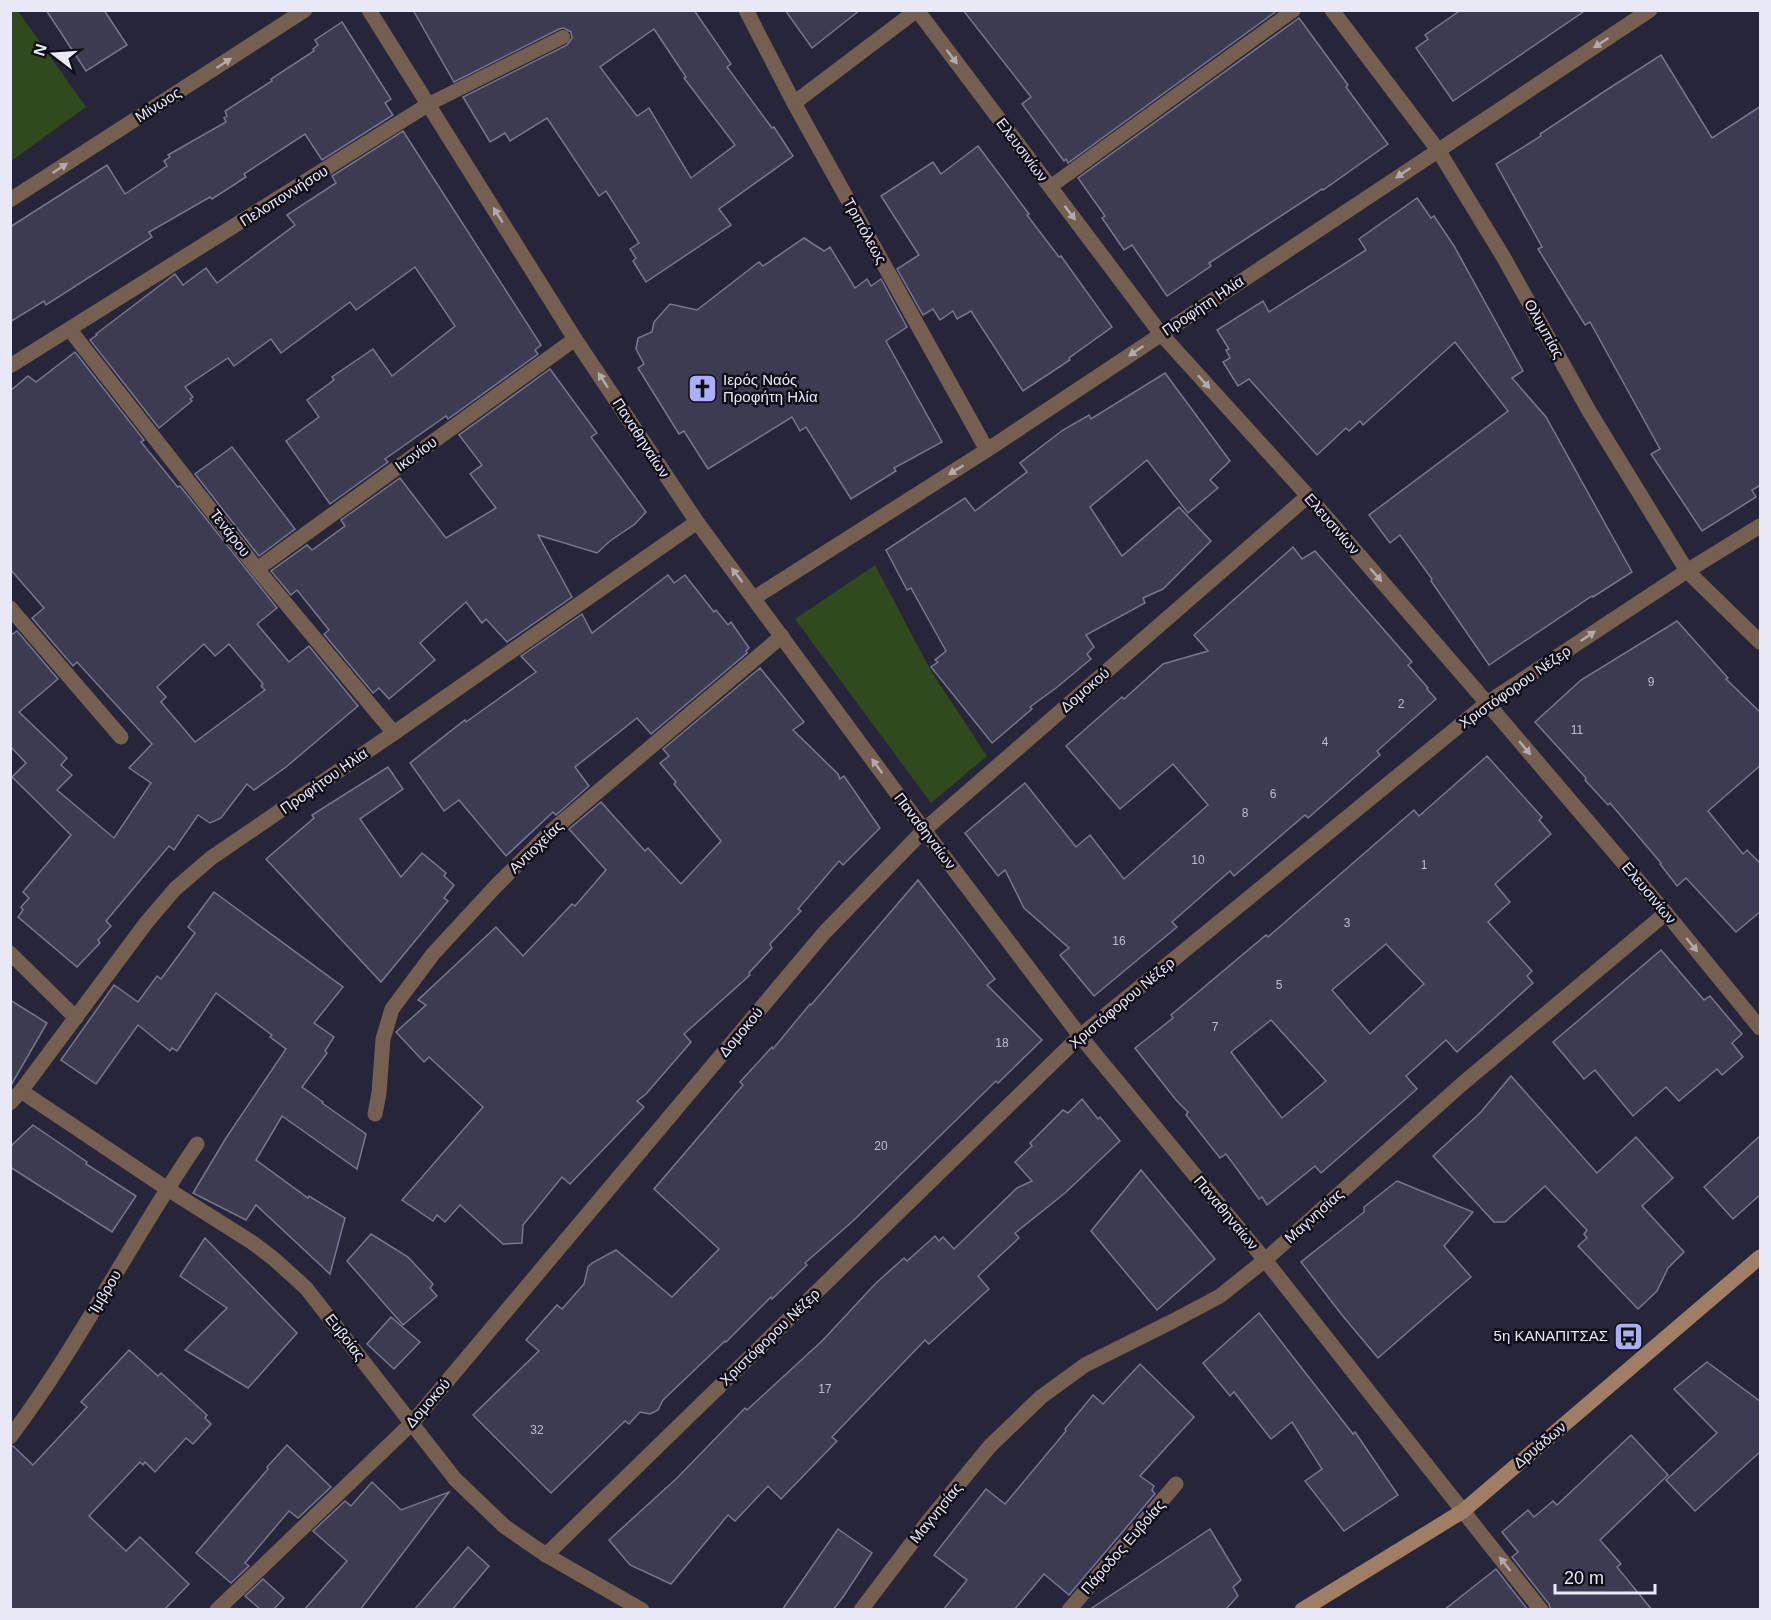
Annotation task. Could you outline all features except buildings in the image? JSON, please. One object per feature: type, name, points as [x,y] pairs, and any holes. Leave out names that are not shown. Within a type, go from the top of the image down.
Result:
[{"type":"street","name":"Μίνωος","points":[[10,200],[305,10]]},
{"type":"street","name":"Παναθηναίων","points":[[369,10],[575,339],[697,522],[924,830],[1080,1036],[1265,1260],[1541,1610]]},
{"type":"street","name":"Τριπόλεως","points":[[746,10],[794,103],[987,450]]},
{"type":"street","name":"Ολυμπίας","points":[[1332,10],[1438,150],[1504,258],[1589,411],[1687,571],[1761,642]]},
{"type":"street","name":"Προφήτη Ηλία","points":[[754,598],[987,450],[1650,10]]},
{"type":"street","points":[[794,103],[917,11]]},
{"type":"street","name":"Ελευσινίων","points":[[917,11],[1161,334],[1308,496],[1487,703],[1761,1028]]},
{"type":"street","name":"Πελοποννήσου","points":[[10,366],[429,104]]},
{"type":"street","name":"Τενάρου","points":[[70,330],[257,569],[394,733]]},
{"type":"street","name":"Ικονίου","points":[[257,569],[575,339]]},
{"type":"street","name":"Δομοκού","points":[[217,1610],[412,1423],[824,933],[924,830],[1308,496]]},
{"type":"street","name":"Προφήτου Ηλία","points":[[10,1103],[146,922],[175,889],[212,858],[697,522]]},
{"type":"street","name":"Χριστόφορου Νέζερ","points":[[546,1555],[1080,1036],[1487,703],[1687,571],[1761,526]]},
{"type":"street","points":[[10,609],[121,737]]},
{"type":"street","name":"Αντιοχείας","points":[[375,1114],[383,1039],[392,1009],[433,954],[549,833],[782,636]]},
{"type":"street","name":"Μαγνησίας","points":[[861,1610],[930,1519],[990,1446],[1041,1397],[1085,1365],[1220,1296],[1265,1260],[1462,1084],[1666,913]]},
{"type":"street","points":[[10,953],[76,1018]]},
{"type":"street","name":"Ευβοίας","points":[[21,1091],[253,1243],[306,1288],[455,1479],[504,1526],[546,1555],[642,1610]]},
{"type":"street","name":"Ίμβρου","points":[[10,1437],[62,1364],[166,1188],[197,1144]]},
{"type":"street","name":"Δρυάδων","points":[[1302,1610],[1463,1511],[1761,1257]]},
{"type":"street","name":"Πάροδος Ευβοίας","points":[[1069,1610],[1176,1484]]},
{"type":"lane","points":[[1050,187],[1294,10]]},
{"type":"lane","name":"Πελοποννήσου","points":[[429,104],[563,37]]},
{"type":"green space","points":[[11,10],[18,11],[86,107],[11,161]]},
{"type":"green space","points":[[875,565],[931,671],[987,756],[931,803],[795,619]]},
{"type":"place","name":"Ιερός Ναός Προφήτη Ηλία","points":[[702,389]]},
{"type":"place","name":"5η ΚΑΝΑΠΙΤΣΑΣ","points":[[1629,1336]]}]
